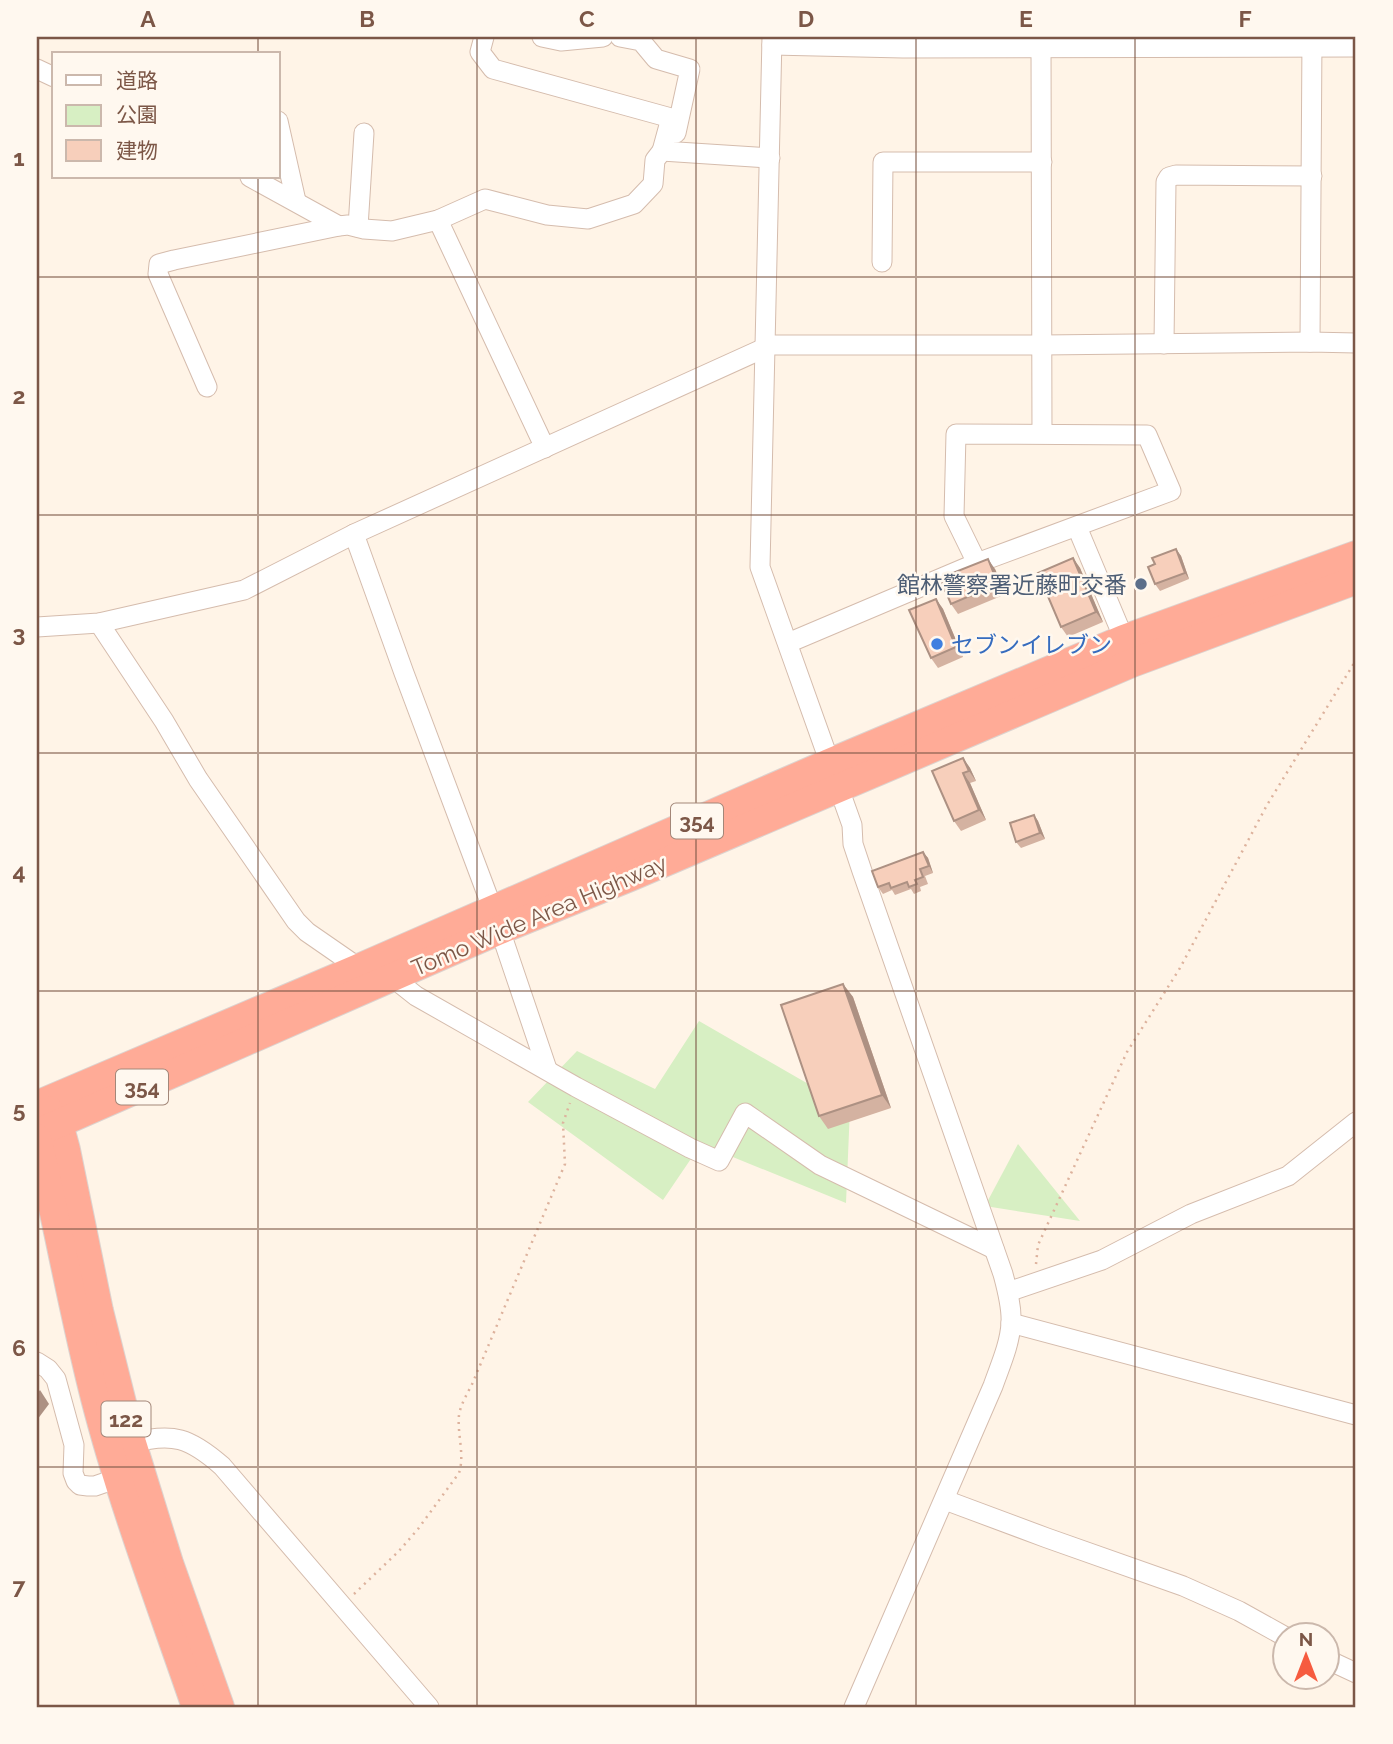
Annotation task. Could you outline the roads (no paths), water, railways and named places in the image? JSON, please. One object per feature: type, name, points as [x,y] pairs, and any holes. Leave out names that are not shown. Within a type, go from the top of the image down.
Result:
[{"type":"highway","name":"Tomo Wide Area Highway","points":[[41,1117],[359,968],[497,920],[834,775],[1124,639],[1356,555]]},
{"type":"highway","name":"Tomo Wide Area Highway","points":[[834,775],[1356,580]]},
{"type":"highway","name":"Tomo Wide Area Highway","points":[[41,1117],[392,977],[497,920]]},
{"type":"highway","name":"122","points":[[41,1117],[68,1158],[99,1311],[132,1443],[169,1563],[220,1707]]},
{"type":"highway","name":"122","points":[[41,1117],[75,1315],[96,1399],[118,1478],[196,1707]]},
{"type":"street","points":[[484,37],[480,52],[493,69],[671,118],[667,151]]},
{"type":"street","points":[[542,37],[561,41],[603,37]]},
{"type":"street","points":[[252,178],[349,227],[377,231],[392,231],[438,220],[485,200],[547,215],[588,219],[634,204],[653,184],[655,160],[667,151],[690,69],[656,59],[641,41],[620,37]]},
{"type":"street","points":[[854,1707],[993,1386],[1012,1323],[1008,1292],[994,1249],[862,871],[853,844],[852,825],[760,567],[772,41],[1041,47],[1312,42],[1356,47]]},
{"type":"street","points":[[1310,342],[1312,42]]},
{"type":"street","points":[[1041,47],[1042,433]]},
{"type":"street","points":[[280,130],[296,201]]},
{"type":"street","points":[[349,227],[364,133]]},
{"type":"street","points":[[667,151],[770,158]]},
{"type":"street","points":[[882,262],[883,162],[1042,162]]},
{"type":"street","points":[[1164,344],[1166,182],[1169,177],[1312,176]]},
{"type":"street","points":[[438,220],[545,448]]},
{"type":"street","points":[[207,387],[158,274],[159,264],[349,227]]},
{"type":"street","points":[[37,627],[100,624],[244,590],[354,534],[771,345],[1356,343]]},
{"type":"street","points":[[788,643],[977,563],[1171,491],[1147,435],[956,434],[954,516],[977,563]]},
{"type":"street","points":[[1077,527],[1124,639]]},
{"type":"street","points":[[354,534],[497,920],[547,1069]]},
{"type":"street","points":[[100,624],[164,721],[198,779],[296,921],[307,932],[359,968]]},
{"type":"street","points":[[392,977],[416,996],[690,1148],[719,1161],[745,1113],[820,1165],[994,1249]]},
{"type":"street","points":[[1008,1292],[1102,1261],[1191,1214],[1288,1176],[1356,1122]]},
{"type":"street","points":[[1012,1323],[1356,1415]]},
{"type":"street","points":[[37,1362],[48,1369],[56,1379],[74,1445],[73,1474],[76,1481],[80,1485],[95,1486],[118,1478]]},
{"type":"street","points":[[132,1443],[155,1437],[178,1439],[195,1445],[208,1454],[229,1474],[429,1707]]},
{"type":"street","points":[[945,1500],[1183,1586],[1270,1628]]},
{"type":"street","points":[[1340,1665],[1356,1673]]},
{"type":"place","name":"館林警察署近藤町交番","points":[[1141,584]]},
{"type":"place","name":"セブンイレブン","points":[[937,644]]}]
